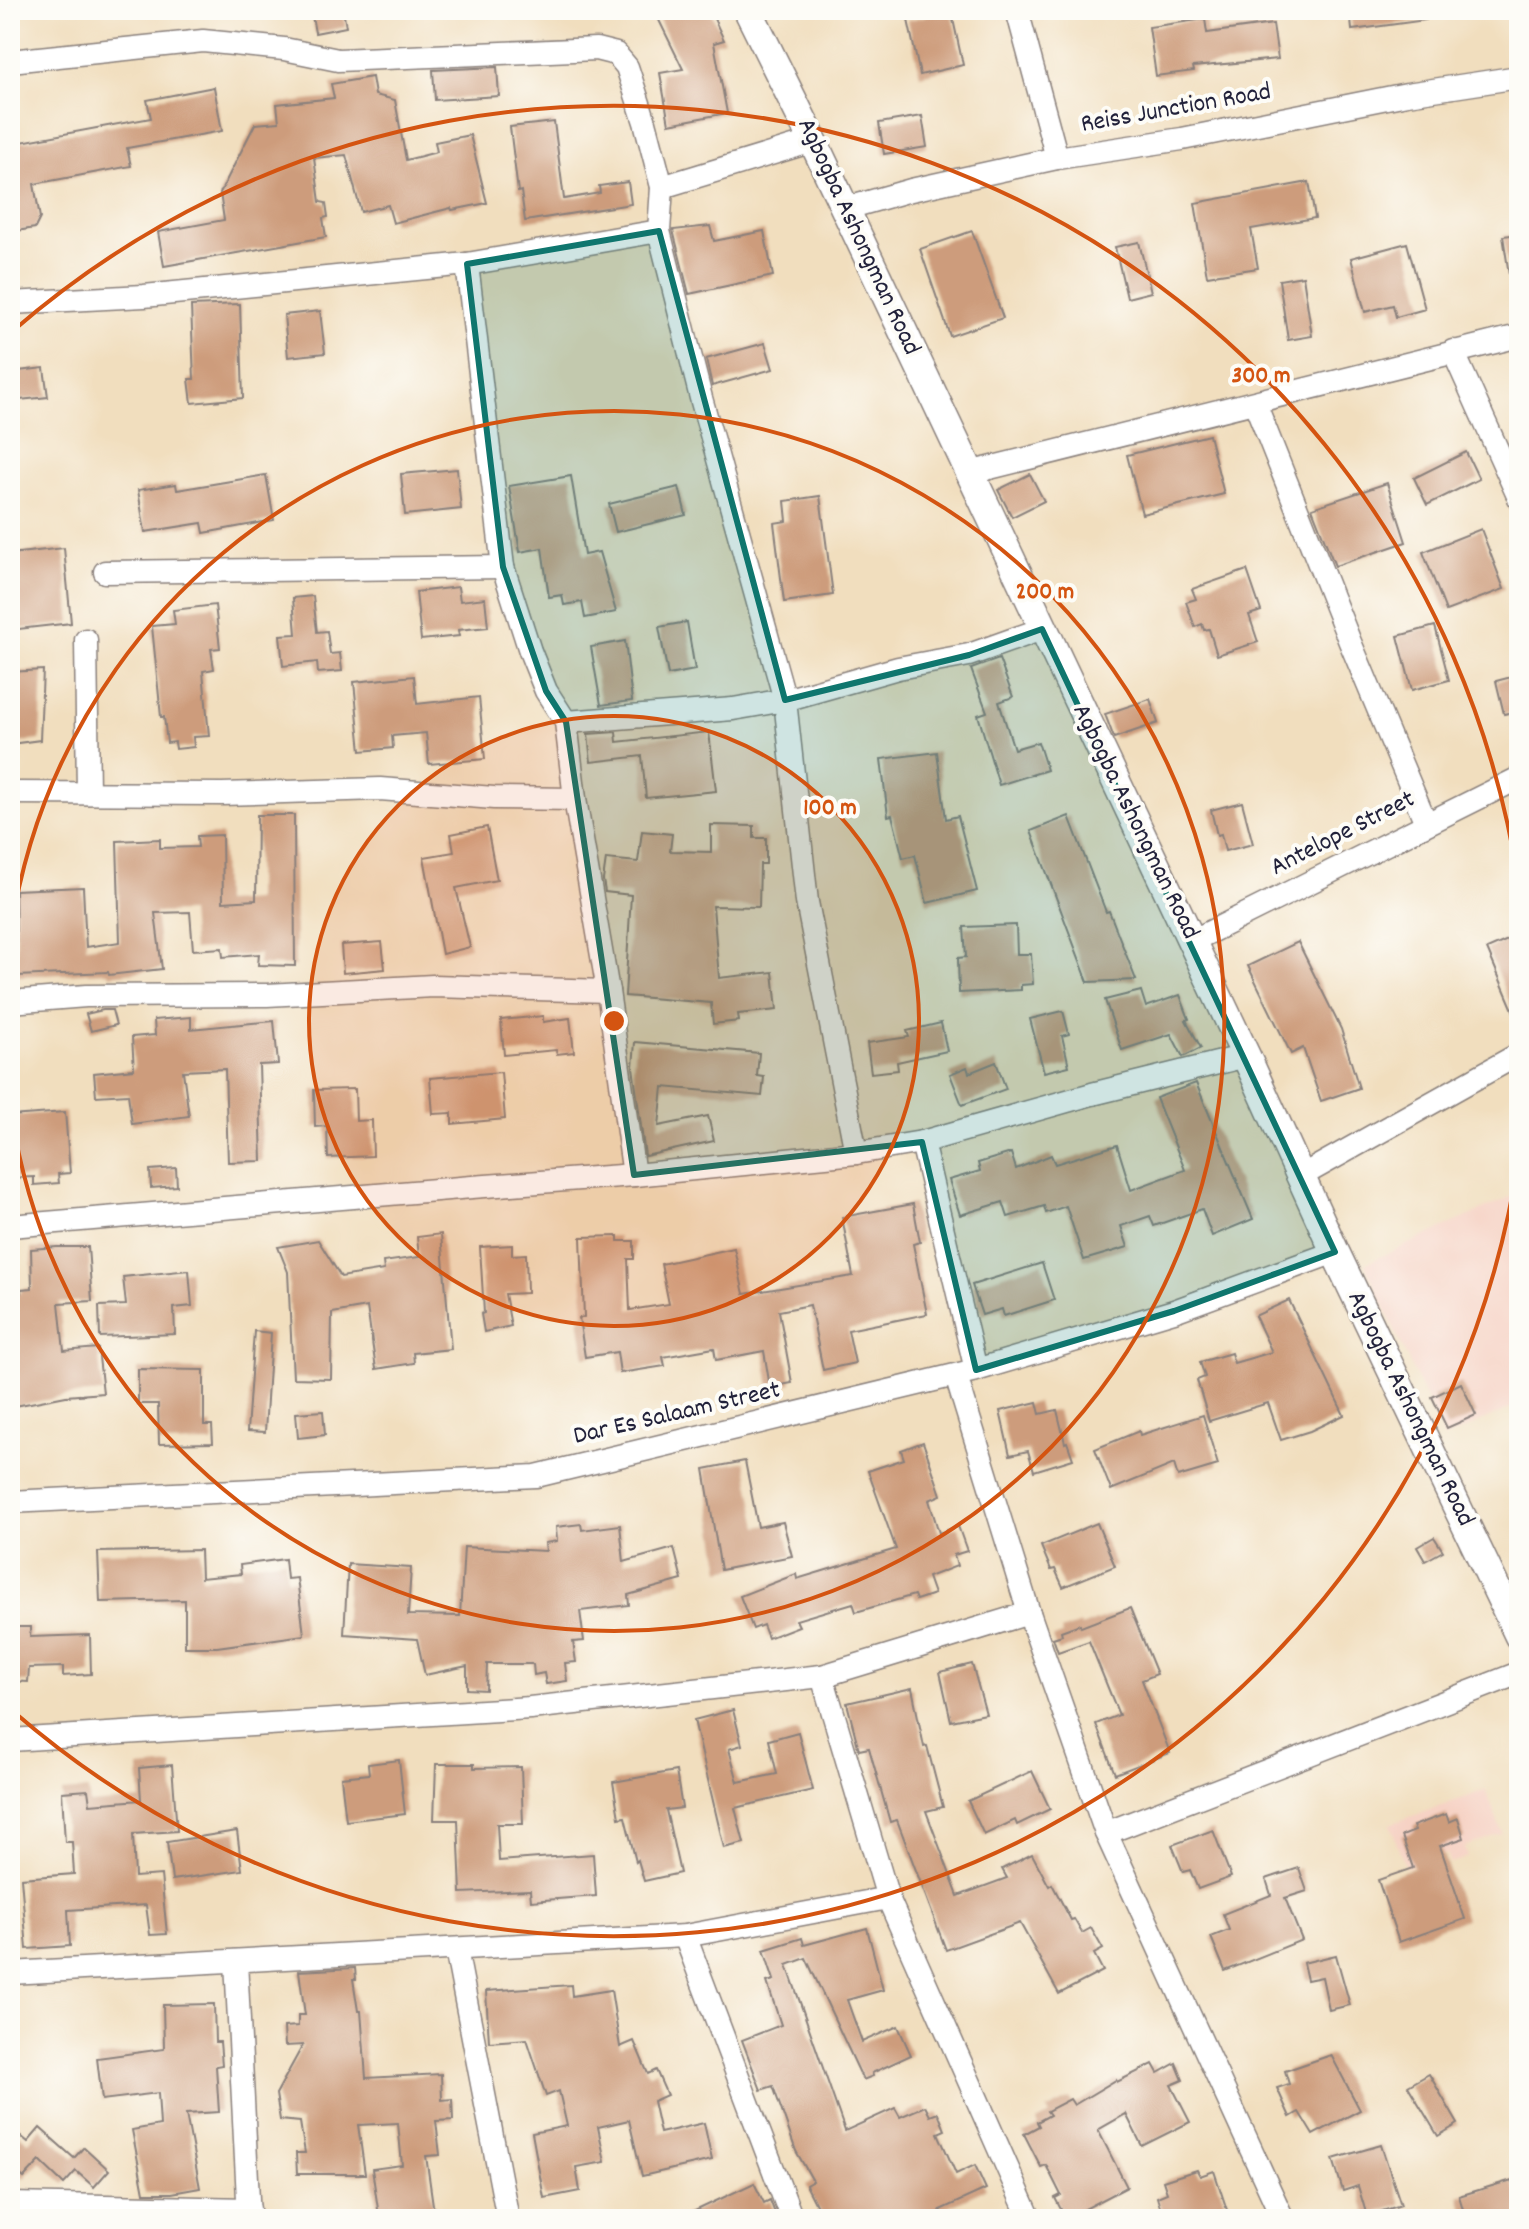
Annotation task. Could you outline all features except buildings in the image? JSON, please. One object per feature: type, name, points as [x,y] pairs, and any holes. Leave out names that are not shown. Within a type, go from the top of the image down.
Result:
[{"type":"street","name":"Agbogba Ashongman Road","points":[[748,10],[813,141],[1192,941],[1335,1252],[1519,1636]]},
{"type":"street","points":[[1017,10],[1057,158]]},
{"type":"street","points":[[10,61],[203,41],[284,49],[338,60],[596,49],[616,54],[627,67],[662,187],[659,231],[701,398],[785,700],[807,902],[856,1153]]},
{"type":"street","name":"Reiss Junction Road","points":[[844,209],[911,190],[1057,158],[1182,139],[1407,94],[1519,77]]},
{"type":"street","points":[[662,187],[813,141]]},
{"type":"street","points":[[10,303],[144,296],[467,264],[659,231]]},
{"type":"street","points":[[467,264],[503,567],[535,664],[546,691],[566,722],[575,799],[608,991],[634,1175]]},
{"type":"street","points":[[969,473],[1519,336]]},
{"type":"street","points":[[1453,351],[1519,498]]},
{"type":"street","points":[[1255,403],[1426,823]]},
{"type":"street","points":[[105,572],[503,567]]},
{"type":"street","points":[[566,722],[733,709],[785,700],[898,668],[969,655],[1042,629]]},
{"type":"street","points":[[86,640],[88,793]]},
{"type":"street","name":"Antelope Street","points":[[1192,941],[1518,780]]},
{"type":"street","points":[[10,793],[222,794],[380,789],[494,798],[575,799]]},
{"type":"street","points":[[10,1002],[86,996],[267,995],[433,986],[608,991]]},
{"type":"street","points":[[1301,1176],[1519,1054]]},
{"type":"street","points":[[10,1226],[634,1175],[856,1153],[922,1142],[1092,1094],[1246,1056]]},
{"type":"street","points":[[922,1142],[966,1373],[1029,1613],[1106,1833],[1283,2219]]},
{"type":"street","name":"Dar Es Salaam Street","points":[[10,1502],[536,1476],[966,1373],[1174,1311],[1335,1252]]},
{"type":"street","points":[[10,1740],[530,1708],[822,1676],[1029,1613]]},
{"type":"street","points":[[1106,1833],[1519,1673]]},
{"type":"street","points":[[822,1676],[888,1898],[1030,2219]]},
{"type":"street","points":[[10,1973],[685,1936],[888,1898]]},
{"type":"street","points":[[685,1936],[792,2219]]},
{"type":"street","points":[[456,1949],[508,2219]]},
{"type":"street","points":[[20,2209],[249,2214],[236,1961]]},
{"type":"highlighted area","points":[[659,231],[785,700],[969,655],[1042,629],[1335,1252],[1174,1311],[976,1370],[922,1142],[634,1175],[566,722],[546,691],[503,567],[467,264]]},
{"type":"shaded area","points":[[1519,1193],[1519,1404],[1444,1439],[1365,1264]]},
{"type":"shaded area","points":[[1486,1790],[1502,1833],[1465,1847],[1468,1857],[1450,1864],[1446,1853],[1406,1868],[1390,1824]]}]
